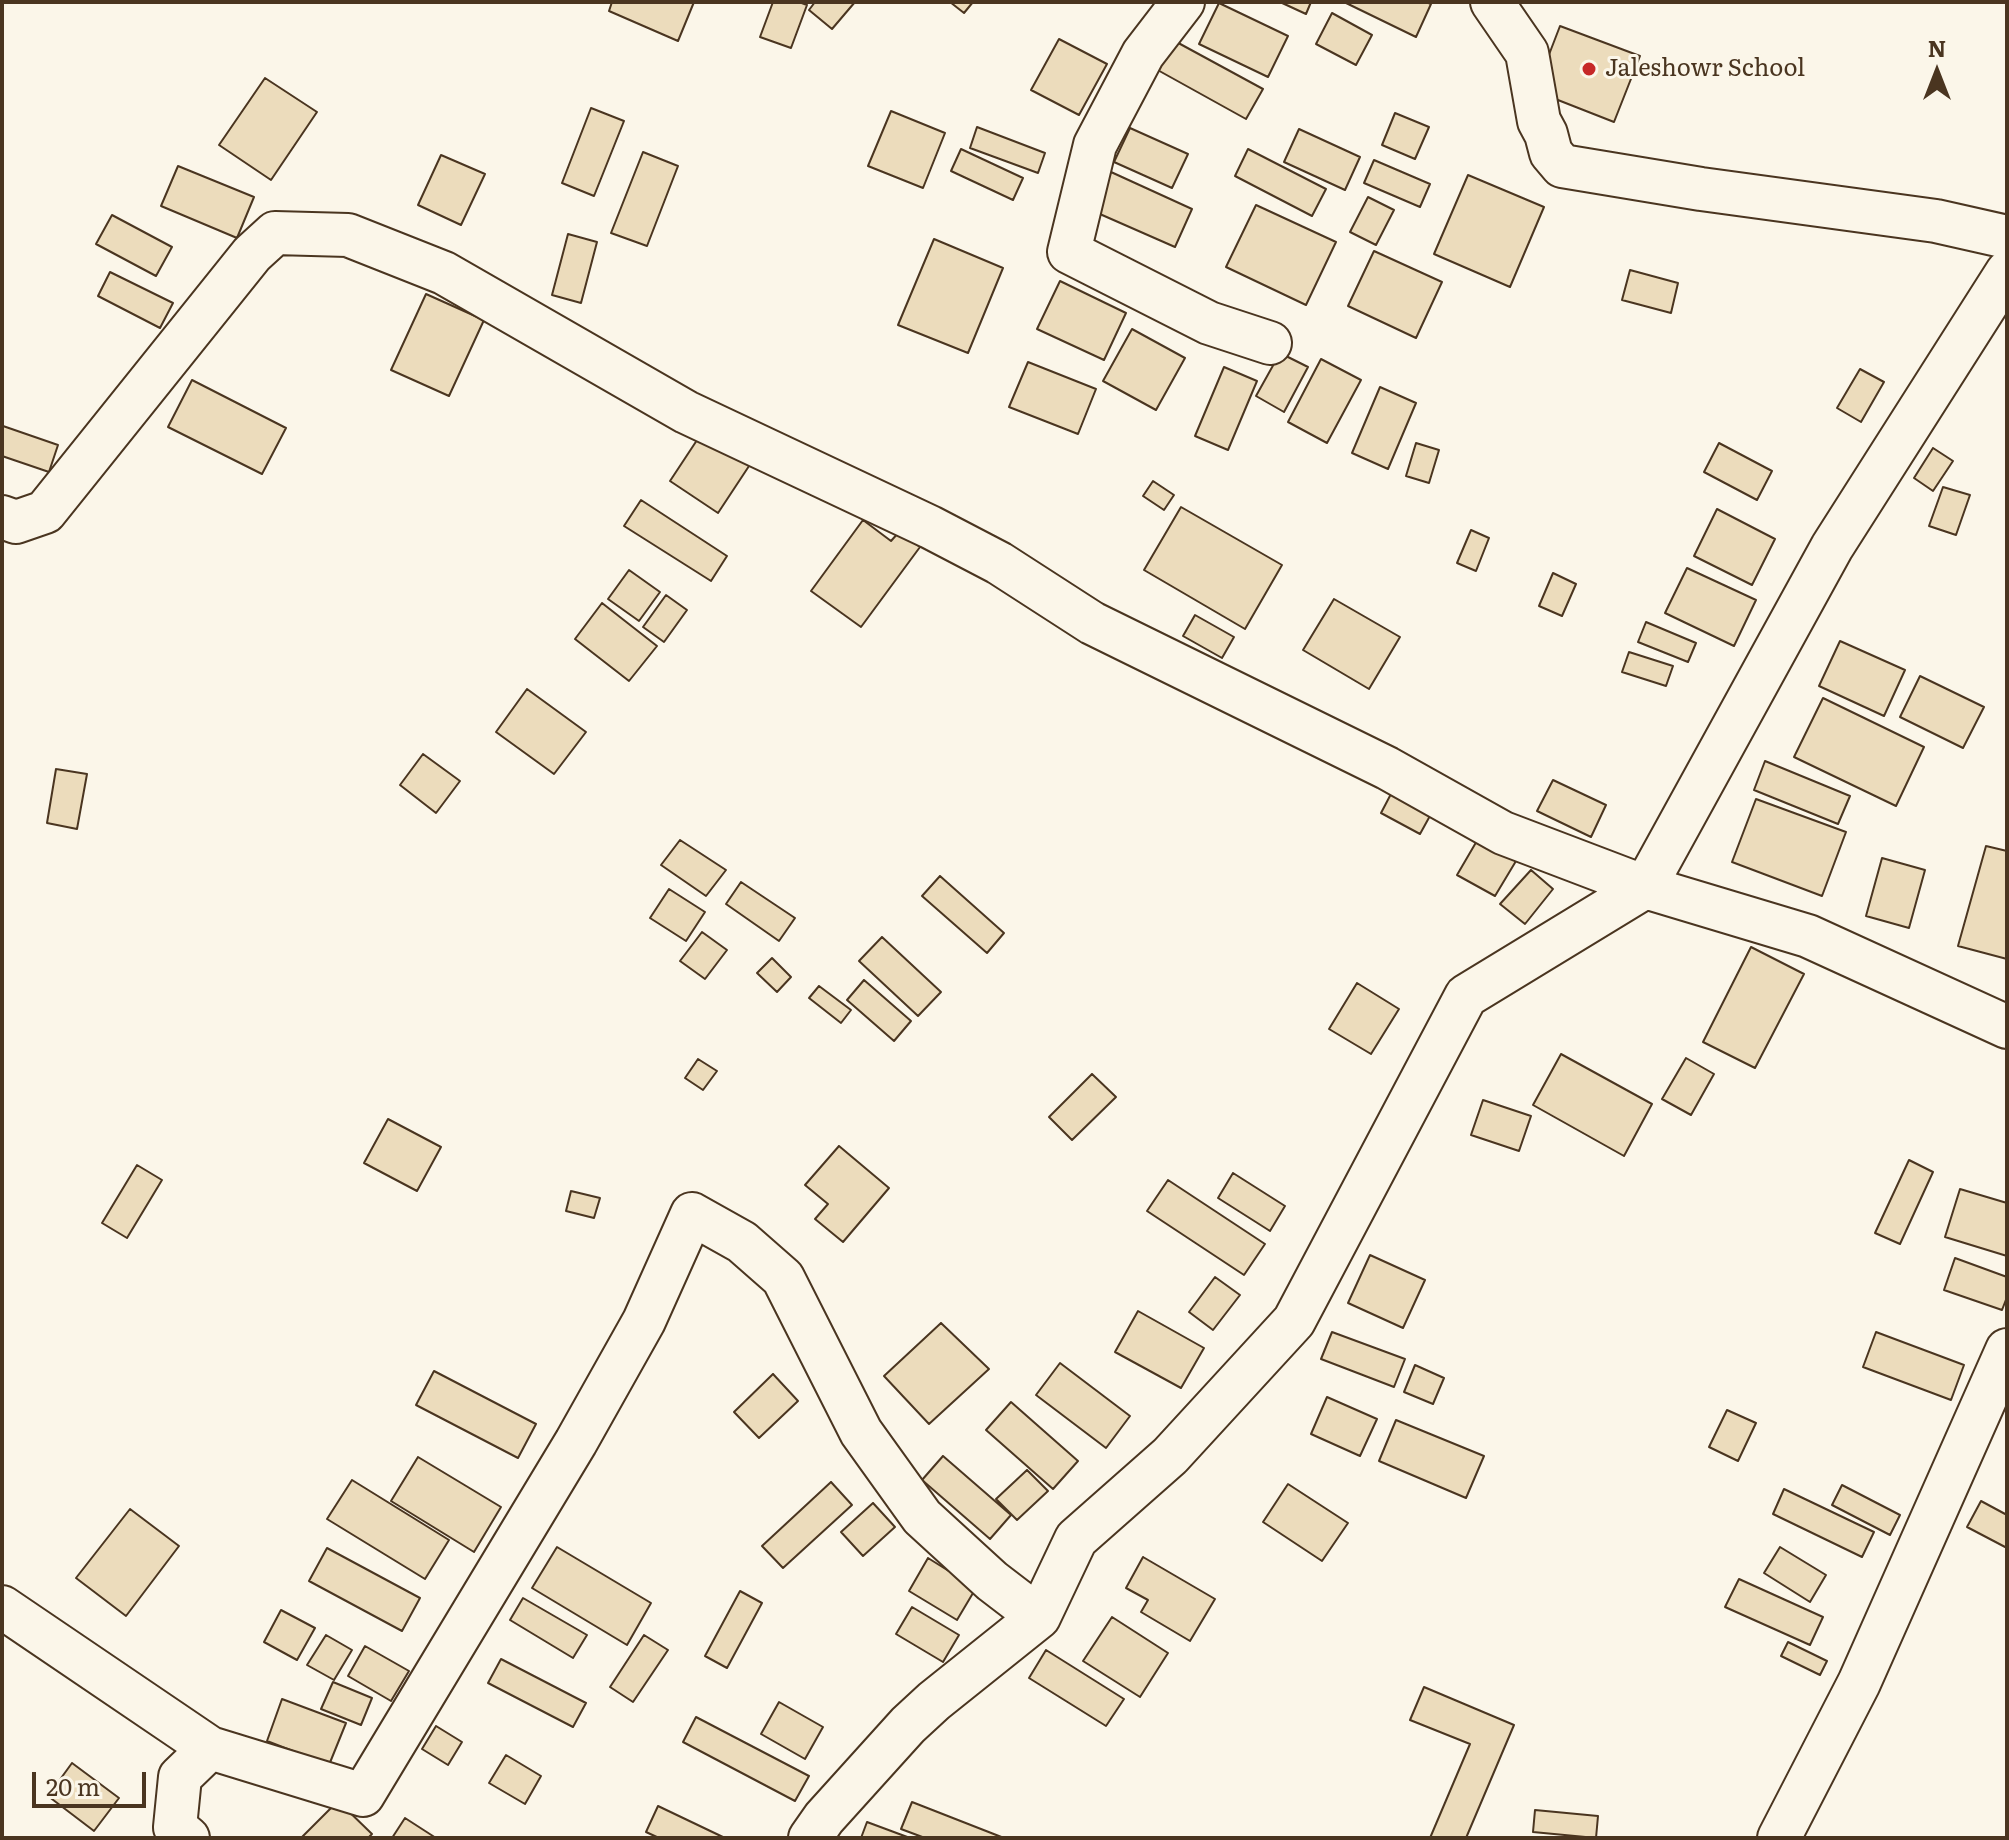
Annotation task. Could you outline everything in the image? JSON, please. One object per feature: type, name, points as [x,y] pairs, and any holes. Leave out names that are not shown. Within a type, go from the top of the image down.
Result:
[{"type":"street","points":[[1183,2],[1143,54],[1095,145],[1069,252],[1209,323],[1270,343]]},
{"type":"street","points":[[1492,2],[1527,53],[1539,121],[1551,153],[1562,166],[1701,189],[1936,221],[2007,237]]},
{"type":"street","points":[[2,517],[16,522],[45,512],[252,254],[275,233],[348,235],[444,273],[686,412],[930,527],[999,563],[1092,623],[1387,768],[1503,833],[1645,887],[1808,936],[2007,1027]]},
{"type":"street","points":[[810,1838],[824,1818],[908,1725],[1039,1617],[1076,1539],[1170,1456],[1294,1321],[1466,996],[1645,887],[1832,547],[2007,272]]},
{"type":"street","points":[[2,1607],[210,1748],[363,1795],[576,1442],[644,1321],[692,1214],[742,1242],[783,1278],[861,1432],[922,1517],[992,1581],[1039,1617]]},
{"type":"street","points":[[1779,1838],[1859,1683],[2007,1350]]},
{"type":"street","points":[[188,1838],[175,1827],[180,1777],[210,1748]]},
{"type":"building","points":[[612,2],[694,2],[678,41],[609,11]]},
{"type":"building","points":[[773,2],[807,5],[791,48],[760,37]]},
{"type":"building","points":[[815,2],[855,2],[832,29],[809,10]]},
{"type":"building","points":[[950,2],[973,2],[964,13]]},
{"type":"building","points":[[1280,2],[1311,2],[1306,14]]},
{"type":"building","points":[[1344,2],[1426,2],[1431,4],[1416,37]]},
{"type":"building","points":[[1219,3],[1288,36],[1268,77],[1199,44]]},
{"type":"building","points":[[1332,13],[1372,35],[1356,65],[1316,44]]},
{"type":"building","name":"Jaleshowr School","points":[[1560,26],[1640,56],[1614,122],[1535,91]]},
{"type":"building","points":[[1059,39],[1107,64],[1079,115],[1031,90]]},
{"type":"building","points":[[1171,39],[1263,89],[1246,119],[1154,68]]},
{"type":"building","points":[[265,78],[317,112],[271,180],[219,145]]},
{"type":"building","points":[[591,108],[624,121],[594,196],[562,183]]},
{"type":"building","points":[[891,111],[945,133],[923,188],[868,166]]},
{"type":"building","points":[[1395,113],[1429,127],[1415,159],[1382,145]]},
{"type":"building","points":[[977,127],[1045,153],[1038,173],[970,148]]},
{"type":"building","points":[[1130,128],[1188,154],[1172,188],[1114,162]]},
{"type":"building","points":[[1299,129],[1360,157],[1345,190],[1284,162]]},
{"type":"building","points":[[961,149],[1023,178],[1013,200],[951,171]]},
{"type":"building","points":[[1248,149],[1326,189],[1312,216],[1235,176]]},
{"type":"building","points":[[643,152],[678,166],[647,246],[611,233]]},
{"type":"building","points":[[441,155],[485,174],[461,225],[418,205]]},
{"type":"building","points":[[1374,160],[1430,184],[1420,207],[1364,183]]},
{"type":"building","points":[[178,166],[254,197],[237,238],[161,206]]},
{"type":"building","points":[[1111,172],[1192,209],[1175,247],[1093,211]]},
{"type":"building","points":[[1468,175],[1544,207],[1510,287],[1434,254]]},
{"type":"building","points":[[1368,197],[1394,210],[1376,245],[1350,232]]},
{"type":"building","points":[[1256,205],[1336,242],[1306,305],[1226,267]]},
{"type":"building","points":[[112,215],[172,247],[156,276],[96,244]]},
{"type":"building","points":[[568,234],[597,242],[581,303],[552,295]]},
{"type":"building","points":[[934,239],[1003,268],[968,353],[898,325]]},
{"type":"building","points":[[1374,251],[1442,282],[1416,338],[1348,306]]},
{"type":"building","points":[[1630,270],[1678,283],[1671,313],[1622,300]]},
{"type":"building","points":[[110,272],[173,303],[160,328],[98,296]]},
{"type":"building","points":[[1060,281],[1126,313],[1104,360],[1037,329]]},
{"type":"building","points":[[426,294],[484,320],[449,396],[391,370]]},
{"type":"building","points":[[1132,329],[1185,358],[1156,410],[1103,381]]},
{"type":"building","points":[[1280,353],[1308,367],[1284,412],[1256,396]]},
{"type":"building","points":[[1321,359],[1361,380],[1327,443],[1288,422]]},
{"type":"building","points":[[1028,362],[1096,389],[1078,434],[1009,407]]},
{"type":"building","points":[[1224,367],[1257,381],[1228,450],[1195,436]]},
{"type":"building","points":[[1860,369],[1884,382],[1861,422],[1837,408]]},
{"type":"building","points":[[192,380],[286,428],[262,474],[168,427]]},
{"type":"building","points":[[1380,387],[1416,403],[1388,469],[1352,453]]},
{"type":"building","points":[[3,426],[58,445],[49,472],[2,456]]},
{"type":"building","points":[[703,431],[751,463],[718,513],[670,481]]},
{"type":"building","points":[[1416,443],[1439,450],[1429,483],[1406,476]]},
{"type":"building","points":[[1719,443],[1772,471],[1757,500],[1704,472]]},
{"type":"building","points":[[1933,448],[1953,461],[1933,491],[1914,478]]},
{"type":"building","points":[[1153,481],[1174,495],[1164,510],[1143,496]]},
{"type":"building","points":[[1943,487],[1970,495],[1956,535],[1929,526]]},
{"type":"building","points":[[641,500],[727,556],[711,581],[624,526]]},
{"type":"building","points":[[1181,507],[1282,565],[1245,629],[1144,570]]},
{"type":"building","points":[[1717,509],[1775,539],[1752,585],[1694,556]]},
{"type":"building","points":[[863,520],[891,541],[899,532],[920,547],[861,627],[811,591]]},
{"type":"building","points":[[1471,530],[1489,538],[1476,571],[1457,563]]},
{"type":"building","points":[[1687,568],[1756,600],[1734,646],[1665,613]]},
{"type":"building","points":[[629,570],[660,592],[639,621],[608,599]]},
{"type":"building","points":[[1553,573],[1576,584],[1562,616],[1539,606]]},
{"type":"building","points":[[666,595],[687,610],[664,642],[643,627]]},
{"type":"building","points":[[1334,599],[1400,637],[1369,689],[1303,650]]},
{"type":"building","points":[[602,603],[657,646],[629,681],[575,639]]},
{"type":"building","points":[[1195,615],[1234,637],[1222,658],[1183,636]]},
{"type":"building","points":[[1646,622],[1696,643],[1688,662],[1638,642]]},
{"type":"building","points":[[1840,641],[1905,670],[1884,716],[1819,686]]},
{"type":"building","points":[[1629,652],[1673,666],[1666,686],[1622,672]]},
{"type":"building","points":[[1920,676],[1984,707],[1963,748],[1900,717]]},
{"type":"building","points":[[527,689],[586,732],[554,774],[496,732]]},
{"type":"building","points":[[1823,698],[1924,747],[1896,806],[1794,757]]},
{"type":"building","points":[[423,754],[460,781],[436,813],[400,785]]},
{"type":"building","points":[[1765,761],[1850,796],[1838,824],[1754,790]]},
{"type":"building","points":[[56,769],[87,774],[77,829],[47,823]]},
{"type":"building","points":[[1553,780],[1606,805],[1591,837],[1537,811]]},
{"type":"building","points":[[1392,792],[1431,814],[1420,834],[1381,813]]},
{"type":"building","points":[[1756,799],[1846,832],[1822,896],[1732,862]]},
{"type":"building","points":[[1478,839],[1516,861],[1495,896],[1457,875]]},
{"type":"building","points":[[680,840],[726,870],[706,896],[661,865]]},
{"type":"building","points":[[1986,846],[2007,851],[2007,959],[1958,946]]},
{"type":"building","points":[[1882,858],[1925,870],[1909,928],[1866,916]]},
{"type":"building","points":[[1531,870],[1553,889],[1525,924],[1500,904]]},
{"type":"building","points":[[940,876],[1004,933],[987,953],[922,896]]},
{"type":"building","points":[[741,882],[795,918],[779,941],[726,904]]},
{"type":"building","points":[[669,889],[705,912],[686,941],[650,918]]},
{"type":"building","points":[[702,932],[727,950],[705,979],[680,961]]},
{"type":"building","points":[[882,937],[941,992],[918,1016],[859,961]]},
{"type":"building","points":[[1751,947],[1804,974],[1755,1068],[1703,1042]]},
{"type":"building","points":[[772,958],[791,977],[777,992],[757,973]]},
{"type":"building","points":[[864,980],[911,1021],[894,1041],[847,1000]]},
{"type":"building","points":[[1357,983],[1399,1009],[1371,1054],[1329,1029]]},
{"type":"building","points":[[819,986],[851,1010],[841,1023],[809,998]]},
{"type":"building","points":[[1561,1054],[1652,1104],[1624,1156],[1533,1105]]},
{"type":"building","points":[[1686,1058],[1714,1074],[1691,1115],[1662,1099]]},
{"type":"building","points":[[698,1059],[717,1071],[703,1090],[685,1078]]},
{"type":"building","points":[[1092,1074],[1116,1097],[1072,1140],[1049,1117]]},
{"type":"building","points":[[1483,1100],[1531,1116],[1519,1151],[1471,1135]]},
{"type":"building","points":[[388,1119],[441,1147],[417,1191],[364,1163]]},
{"type":"building","points":[[839,1146],[889,1188],[843,1242],[815,1219],[828,1204],[805,1185]]},
{"type":"building","points":[[1909,1160],[1933,1172],[1900,1244],[1875,1233]]},
{"type":"building","points":[[137,1165],[162,1180],[127,1238],[102,1223]]},
{"type":"building","points":[[1233,1173],[1285,1206],[1270,1231],[1218,1198]]},
{"type":"building","points":[[1168,1180],[1265,1244],[1244,1275],[1147,1211]]},
{"type":"building","points":[[1960,1189],[2007,1203],[2007,1256],[1945,1237]]},
{"type":"building","points":[[571,1191],[600,1198],[594,1218],[566,1211]]},
{"type":"building","points":[[1370,1255],[1425,1280],[1403,1328],[1348,1303]]},
{"type":"building","points":[[1955,1258],[2007,1277],[2007,1297],[2002,1310],[1944,1290]]},
{"type":"building","points":[[1215,1277],[1240,1295],[1213,1330],[1189,1312]]},
{"type":"building","points":[[1138,1311],[1204,1348],[1181,1388],[1115,1352]]},
{"type":"building","points":[[941,1323],[989,1369],[929,1424],[884,1376]]},
{"type":"building","points":[[1332,1332],[1405,1359],[1394,1387],[1321,1359]]},
{"type":"building","points":[[1876,1332],[1964,1365],[1951,1400],[1863,1367]]},
{"type":"building","points":[[1060,1363],[1130,1416],[1106,1448],[1036,1395]]},
{"type":"building","points":[[1415,1365],[1444,1378],[1433,1404],[1404,1392]]},
{"type":"building","points":[[434,1371],[536,1424],[518,1458],[416,1405]]},
{"type":"building","points":[[773,1374],[798,1401],[759,1438],[734,1412]]},
{"type":"building","points":[[1327,1397],[1377,1419],[1360,1456],[1311,1434]]},
{"type":"building","points":[[1011,1402],[1078,1461],[1053,1489],[986,1430]]},
{"type":"building","points":[[1727,1410],[1756,1423],[1738,1461],[1709,1447]]},
{"type":"building","points":[[1396,1420],[1484,1456],[1466,1498],[1379,1461]]},
{"type":"building","points":[[943,1456],[1011,1515],[990,1539],[922,1480]]},
{"type":"building","points":[[418,1457],[501,1507],[474,1552],[391,1501]]},
{"type":"building","points":[[1027,1470],[1048,1491],[1017,1520],[996,1499]]},
{"type":"building","points":[[352,1480],[449,1540],[425,1579],[327,1519]]},
{"type":"building","points":[[831,1482],[852,1505],[783,1568],[762,1546]]},
{"type":"building","points":[[1288,1484],[1348,1523],[1322,1561],[1263,1522]]},
{"type":"building","points":[[1842,1485],[1900,1515],[1890,1535],[1832,1505]]},
{"type":"building","points":[[1784,1489],[1874,1532],[1862,1557],[1773,1514]]},
{"type":"building","points":[[1981,1501],[2007,1515],[2007,1548],[1967,1527]]},
{"type":"building","points":[[873,1503],[895,1527],[863,1556],[841,1532]]},
{"type":"building","points":[[130,1509],[179,1546],[126,1616],[76,1578]]},
{"type":"building","points":[[557,1547],[651,1603],[627,1645],[532,1588]]},
{"type":"building","points":[[1780,1547],[1826,1575],[1810,1602],[1764,1573]]},
{"type":"building","points":[[327,1548],[420,1598],[402,1631],[309,1581]]},
{"type":"building","points":[[1143,1557],[1215,1599],[1190,1641],[1141,1612],[1148,1600],[1126,1588]]},
{"type":"building","points":[[928,1558],[976,1588],[957,1620],[909,1591]]},
{"type":"building","points":[[1739,1579],[1823,1617],[1810,1645],[1725,1607]]},
{"type":"building","points":[[740,1591],[762,1603],[727,1668],[705,1656]]},
{"type":"building","points":[[523,1598],[587,1635],[573,1658],[510,1620]]},
{"type":"building","points":[[912,1607],[959,1635],[943,1662],[896,1634]]},
{"type":"building","points":[[281,1610],[315,1628],[297,1660],[264,1642]]},
{"type":"building","points":[[1112,1617],[1168,1653],[1140,1697],[1083,1661]]},
{"type":"building","points":[[326,1635],[352,1650],[334,1680],[307,1665]]},
{"type":"building","points":[[644,1635],[668,1650],[633,1702],[610,1687]]},
{"type":"building","points":[[1788,1642],[1827,1661],[1820,1675],[1781,1656]]},
{"type":"building","points":[[365,1646],[409,1671],[391,1701],[348,1676]]},
{"type":"building","points":[[1046,1650],[1124,1699],[1106,1726],[1029,1678]]},
{"type":"building","points":[[501,1659],[586,1703],[573,1727],[488,1683]]},
{"type":"building","points":[[333,1682],[372,1698],[361,1725],[321,1709]]},
{"type":"building","points":[[1424,1687],[1514,1725],[1466,1838],[1430,1838],[1470,1744],[1410,1720]]},
{"type":"building","points":[[282,1699],[346,1723],[329,1765],[267,1741]]},
{"type":"building","points":[[779,1702],[823,1727],[805,1759],[761,1734]]},
{"type":"building","points":[[696,1717],[809,1776],[795,1801],[683,1742]]},
{"type":"building","points":[[436,1726],[462,1742],[448,1765],[422,1749]]},
{"type":"building","points":[[506,1755],[541,1776],[525,1804],[489,1783]]},
{"type":"building","points":[[72,1763],[119,1798],[94,1831],[48,1796]]},
{"type":"building","points":[[338,1801],[372,1834],[368,1838],[301,1838]]},
{"type":"building","points":[[912,1802],[1004,1838],[925,1838],[901,1829]]},
{"type":"building","points":[[658,1806],[725,1838],[659,1838],[646,1832]]},
{"type":"building","points":[[1535,1810],[1598,1816],[1596,1838],[1533,1832]]},
{"type":"building","points":[[405,1818],[436,1838],[392,1838]]},
{"type":"building","points":[[867,1822],[910,1838],[861,1838]]},
{"type":"place","name":"Jaleshowr School","points":[[1589,69]]}]
